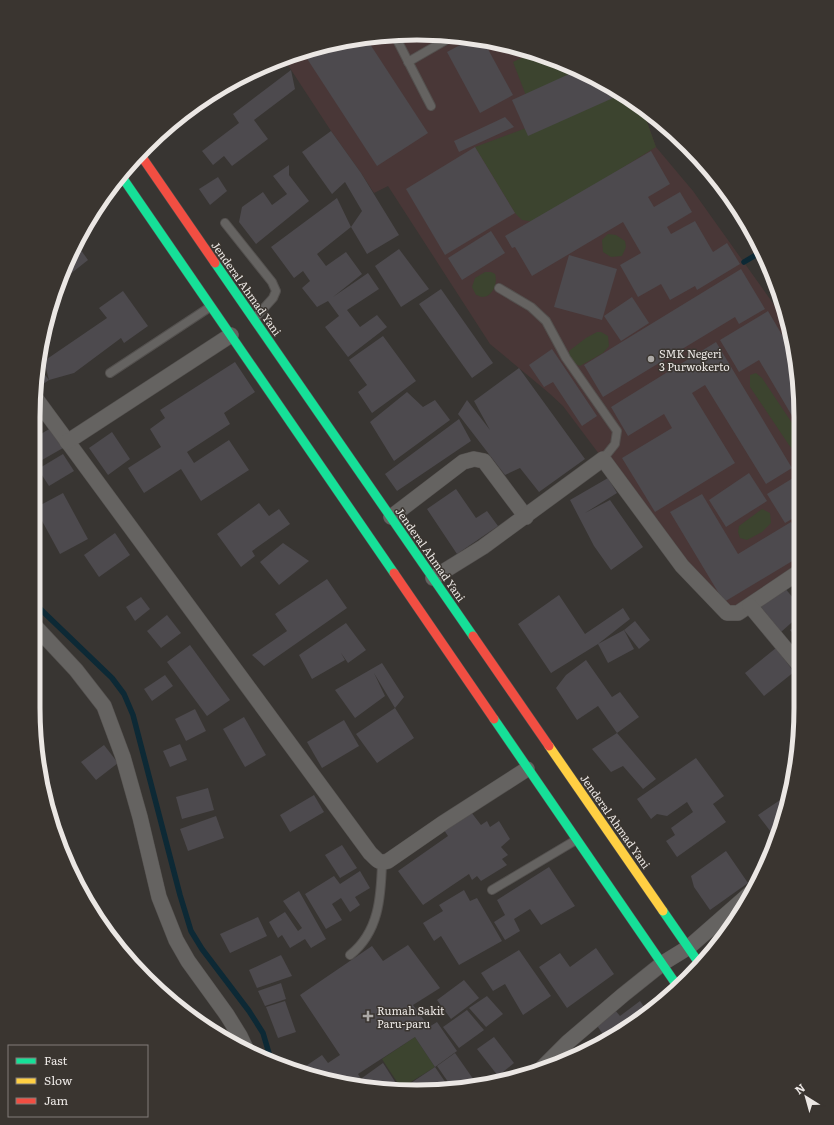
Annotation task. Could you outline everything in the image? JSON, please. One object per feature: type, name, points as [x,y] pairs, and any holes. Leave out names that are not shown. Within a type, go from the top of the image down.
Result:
[{"type":"main road","name":"Jenderal Ahmad Yani","points":[[143,158],[254,319],[365,486],[391,517],[518,707],[697,960]]},
{"type":"main road","points":[[124,180],[230,335],[347,499],[499,720],[527,769],[675,983]]},
{"type":"street","points":[[67,442],[230,335]]},
{"type":"street","points":[[40,405],[370,853],[379,862],[382,863],[388,861],[443,823],[527,769]]},
{"type":"street","points":[[391,517],[463,462],[474,459],[484,461],[526,517]]},
{"type":"street","points":[[433,578],[483,547],[526,517],[603,459],[682,566],[727,613],[738,613],[794,575]]},
{"type":"street","points":[[750,606],[794,659]]},
{"type":"street","points":[[40,631],[76,670],[104,706],[123,758],[140,817],[159,897],[176,940],[188,961],[227,1015],[243,1042]]},
{"type":"street","points":[[550,1060],[568,1042],[623,995],[663,963],[688,947],[739,903]]},
{"type":"lane","points":[[397,41],[431,106]]},
{"type":"lane","points":[[408,62],[444,41]]},
{"type":"lane","points":[[225,223],[272,282],[276,291],[273,298],[254,319]]},
{"type":"lane","points":[[499,288],[531,307],[546,321],[566,358],[617,432],[615,444],[603,459]]},
{"type":"lane","points":[[110,373],[210,306]]},
{"type":"lane","points":[[492,890],[577,840]]},
{"type":"lane","points":[[350,955],[358,949],[367,937],[375,920],[381,893],[382,863]]},
{"type":"shaded area","name":"SMK Negeri 3 Purwokerto","points":[[417,40],[466,43],[515,53],[538,60],[584,79],[606,91],[645,117],[656,147],[693,191],[779,311],[787,343],[793,392],[794,576],[727,613],[608,466],[563,406],[490,344],[388,186],[374,193],[287,64],[343,47],[392,41]]},
{"type":"green space","points":[[525,56],[538,60],[584,79],[606,91],[645,117],[656,147],[535,222],[522,220],[515,213],[475,147],[537,124],[513,62]]},
{"type":"green space","points":[[608,234],[616,235],[625,241],[626,247],[622,256],[611,257],[603,252],[602,240]]},
{"type":"green space","points":[[485,272],[495,274],[496,281],[492,292],[489,295],[481,297],[476,295],[472,287],[475,278]]},
{"type":"green space","points":[[597,332],[601,332],[608,336],[609,346],[603,353],[580,366],[575,364],[570,359],[569,351],[586,338]]},
{"type":"green space","points":[[756,373],[762,378],[794,426],[794,451],[750,387],[750,375]]},
{"type":"green space","points":[[762,509],[770,513],[771,523],[762,532],[747,540],[740,538],[738,532],[739,526]]},
{"type":"green space","points":[[415,1037],[435,1067],[407,1085],[399,1084],[382,1059]]},
{"type":"building","points":[[369,43],[428,133],[377,166],[306,57],[343,47]]},
{"type":"building","points":[[464,43],[486,46],[513,95],[480,113],[447,52]]},
{"type":"building","points":[[291,70],[295,89],[254,120],[268,139],[232,166],[224,156],[213,165],[202,151],[239,123],[233,114]]},
{"type":"building","points":[[571,73],[615,97],[528,136],[512,100]]},
{"type":"building","points":[[505,117],[514,127],[459,152],[454,141]]},
{"type":"building","points":[[331,131],[361,173],[399,235],[367,254],[351,227],[362,211],[345,182],[332,194],[302,152]]},
{"type":"building","points":[[475,147],[515,213],[445,255],[406,189]]},
{"type":"building","points":[[651,151],[670,184],[648,197],[654,207],[680,192],[692,212],[667,227],[671,234],[695,221],[713,252],[727,243],[740,264],[697,290],[695,286],[670,300],[661,284],[638,297],[620,265],[641,253],[623,222],[532,276],[515,247],[512,248],[505,236]]},
{"type":"building","points":[[289,165],[289,175],[309,201],[256,244],[239,222],[242,207],[263,192],[272,205],[287,194],[273,176]]},
{"type":"building","points":[[218,177],[227,191],[210,205],[199,189]]},
{"type":"building","points":[[337,198],[351,227],[317,254],[326,266],[346,252],[362,274],[333,297],[368,273],[379,289],[347,310],[360,327],[377,315],[387,327],[348,357],[325,327],[339,316],[328,301],[317,307],[302,288],[310,281],[303,271],[294,278],[271,247]]},
{"type":"building","points":[[491,231],[505,253],[462,280],[448,258]]},
{"type":"building","points":[[80,249],[88,260],[68,276]]},
{"type":"building","points":[[399,249],[429,289],[401,307],[375,266]]},
{"type":"building","points":[[569,255],[617,269],[602,320],[554,307]]},
{"type":"building","points":[[741,269],[765,309],[739,324],[735,317],[603,397],[584,365]]},
{"type":"building","points":[[441,289],[493,363],[472,378],[419,304]]},
{"type":"building","points":[[123,291],[148,326],[124,343],[121,338],[74,373],[49,380],[44,361],[107,318],[99,308]]},
{"type":"building","points":[[632,297],[649,323],[621,341],[604,316]]},
{"type":"building","points":[[768,311],[787,344],[791,368],[794,419],[759,360],[739,372],[720,340]]},
{"type":"building","points":[[383,336],[416,381],[372,413],[358,392],[367,385],[349,360]]},
{"type":"building","points":[[716,342],[792,468],[766,484],[705,385],[692,393],[735,463],[655,512],[622,458],[672,428],[664,414],[628,436],[611,407]]},
{"type":"building","points":[[552,349],[597,416],[582,426],[553,382],[544,387],[529,365]]},
{"type":"building","points":[[235,362],[255,392],[224,413],[230,424],[187,452],[194,463],[229,440],[249,470],[201,501],[181,469],[144,493],[128,468],[161,447],[150,429],[165,418],[160,410]]},
{"type":"building","points":[[519,368],[585,459],[539,492],[520,468],[505,475],[458,414],[467,400],[490,430],[474,401]]},
{"type":"building","points":[[43,372],[49,380],[42,385]]},
{"type":"building","points":[[407,392],[423,407],[435,400],[450,420],[394,461],[370,422]]},
{"type":"building","points":[[459,419],[471,441],[397,491],[385,474]]},
{"type":"building","points":[[51,428],[63,448],[42,460],[40,456],[40,434]]},
{"type":"building","points":[[112,432],[130,459],[108,475],[89,448]]},
{"type":"building","points":[[63,454],[74,471],[49,486],[40,472],[40,468]]},
{"type":"building","points":[[749,473],[767,501],[726,527],[709,500]]},
{"type":"building","points":[[794,477],[794,518],[785,523],[767,494]]},
{"type":"building","points":[[608,478],[617,493],[585,513],[610,500],[643,547],[611,570],[594,546],[570,500]]},
{"type":"building","points":[[456,489],[476,518],[487,511],[498,526],[457,554],[427,509]]},
{"type":"building","points":[[63,493],[88,539],[60,554],[40,517],[40,505]]},
{"type":"building","points":[[702,494],[738,554],[791,522],[794,527],[794,560],[724,602],[670,512]]},
{"type":"building","points":[[259,503],[269,516],[279,509],[290,524],[252,551],[255,556],[241,567],[217,534]]},
{"type":"building","points":[[115,533],[130,555],[99,577],[84,555]]},
{"type":"building","points":[[283,543],[309,561],[279,585],[260,562]]},
{"type":"building","points":[[327,579],[347,608],[264,666],[252,655],[287,631],[275,614]]},
{"type":"building","points":[[784,587],[794,599],[794,620],[781,632],[760,606]]},
{"type":"building","points":[[559,595],[585,634],[623,608],[630,619],[598,644],[551,673],[518,624]]},
{"type":"building","points":[[141,597],[150,609],[135,621],[126,607]]},
{"type":"building","points":[[167,615],[181,633],[161,648],[147,631]]},
{"type":"building","points":[[635,621],[650,640],[639,649],[624,630]]},
{"type":"building","points":[[346,623],[366,650],[348,663],[341,653],[345,660],[312,679],[299,655]]},
{"type":"building","points":[[794,627],[794,635],[790,630]]},
{"type":"building","points":[[624,630],[634,649],[608,663],[598,644]]},
{"type":"building","points":[[190,645],[230,700],[207,716],[167,662]]},
{"type":"building","points":[[776,648],[794,672],[764,696],[745,673]]},
{"type":"building","points":[[586,660],[612,697],[620,692],[639,717],[617,733],[598,706],[577,720],[556,688],[566,675]]},
{"type":"building","points":[[382,663],[404,697],[395,708],[374,673],[385,696],[355,718],[335,690]]},
{"type":"building","points":[[165,675],[173,686],[152,701],[144,689]]},
{"type":"building","points":[[395,708],[414,738],[377,763],[356,734]]},
{"type":"building","points":[[195,709],[206,731],[186,741],[175,719]]},
{"type":"building","points":[[244,717],[266,755],[245,767],[223,729]]},
{"type":"building","points":[[344,720],[359,746],[322,768],[307,742]]},
{"type":"building","points":[[617,733],[656,779],[643,789],[623,766],[611,772],[592,749]]},
{"type":"building","points":[[180,744],[187,760],[170,767],[163,751]]},
{"type":"building","points":[[104,745],[118,763],[96,780],[81,762]]},
{"type":"building","points":[[696,758],[724,796],[713,804],[726,822],[677,857],[666,841],[675,835],[671,828],[693,812],[687,802],[667,816],[657,814],[651,819],[637,799]]},
{"type":"building","points":[[208,788],[214,810],[182,819],[176,797]]},
{"type":"building","points":[[314,795],[324,812],[290,832],[280,815]]},
{"type":"building","points":[[783,798],[772,834],[758,815]]},
{"type":"building","points":[[471,812],[481,825],[487,821],[490,827],[499,821],[510,839],[501,847],[508,855],[502,859],[507,865],[481,881],[477,876],[472,880],[469,874],[423,905],[398,871],[448,836],[444,830]]},
{"type":"building","points":[[216,816],[224,838],[188,851],[180,829]]},
{"type":"building","points":[[342,845],[357,868],[340,878],[325,855]]},
{"type":"building","points":[[726,851],[748,883],[710,910],[694,887],[691,876]]},
{"type":"building","points":[[549,867],[575,906],[541,925],[530,909],[514,919],[520,931],[505,940],[494,922],[505,915],[497,900]]},
{"type":"building","points":[[360,871],[370,888],[355,897],[360,905],[350,912],[341,898],[332,904],[342,920],[326,929],[305,894],[334,876],[340,884]]},
{"type":"building","points":[[464,890],[470,901],[477,898],[502,941],[459,965],[441,936],[434,941],[423,923],[443,911],[439,905]]},
{"type":"building","points":[[299,891],[326,939],[311,948],[305,939],[290,948],[282,935],[278,938],[269,922],[285,912],[298,931],[302,928],[283,901]]},
{"type":"building","points":[[258,917],[267,936],[230,953],[220,934]]},
{"type":"building","name":"Rumah Sakit Paru-paru","points":[[408,945],[440,988],[413,1005],[429,1027],[437,1022],[457,1051],[435,1067],[415,1037],[358,1074],[362,1081],[343,1078],[304,1067],[322,1055],[328,1063],[340,1055],[300,995],[372,946],[383,961]]},
{"type":"building","points":[[596,948],[614,974],[567,1008],[539,967],[560,953],[570,967]]},
{"type":"building","points":[[519,950],[551,996],[523,1015],[505,984],[493,991],[481,973]]},
{"type":"building","points":[[281,955],[292,976],[257,988],[249,970]]},
{"type":"building","points":[[464,980],[479,998],[451,1019],[437,1000]]},
{"type":"building","points":[[281,983],[286,999],[265,1006],[258,991]]},
{"type":"building","points":[[487,996],[503,1014],[486,1027],[469,1008]]},
{"type":"building","points":[[285,1001],[296,1032],[278,1038],[266,1007]]},
{"type":"building","points":[[640,1001],[645,1008],[604,1035],[596,1024],[615,1010],[620,1016]]},
{"type":"building","points":[[467,1010],[484,1030],[459,1048],[443,1027]]},
{"type":"building","points":[[494,1037],[514,1063],[498,1076],[477,1049]]},
{"type":"building","points":[[455,1053],[474,1081],[449,1083],[437,1066]]},
{"type":"building","points":[[383,1063],[397,1084],[365,1081],[362,1078]]},
{"type":"building","points":[[435,1067],[446,1084],[417,1085],[409,1085]]},
{"type":"waterway","points":[[744,262],[757,254]]},
{"type":"waterway","points":[[40,609],[112,678],[124,694],[133,715],[180,895],[191,931],[202,949],[249,1011],[263,1033],[269,1054]]},
{"type":"traffic: fast","points":[[124,180],[394,573]]},
{"type":"traffic: fast","points":[[215,263],[473,636]]},
{"type":"traffic: fast","points":[[494,719],[675,983]]},
{"type":"traffic: fast","points":[[663,911],[697,960]]},
{"type":"traffic: slow","points":[[549,746],[663,911]]},
{"type":"traffic: jam","points":[[143,158],[215,263]]},
{"type":"traffic: jam","points":[[394,573],[494,719]]},
{"type":"traffic: jam","points":[[473,636],[549,746]]},
{"type":"place","name":"SMK Negeri 3 Purwokerto","points":[[651,359]]},
{"type":"place","name":"Rumah Sakit Paru-paru","points":[[368,1016]]}]
